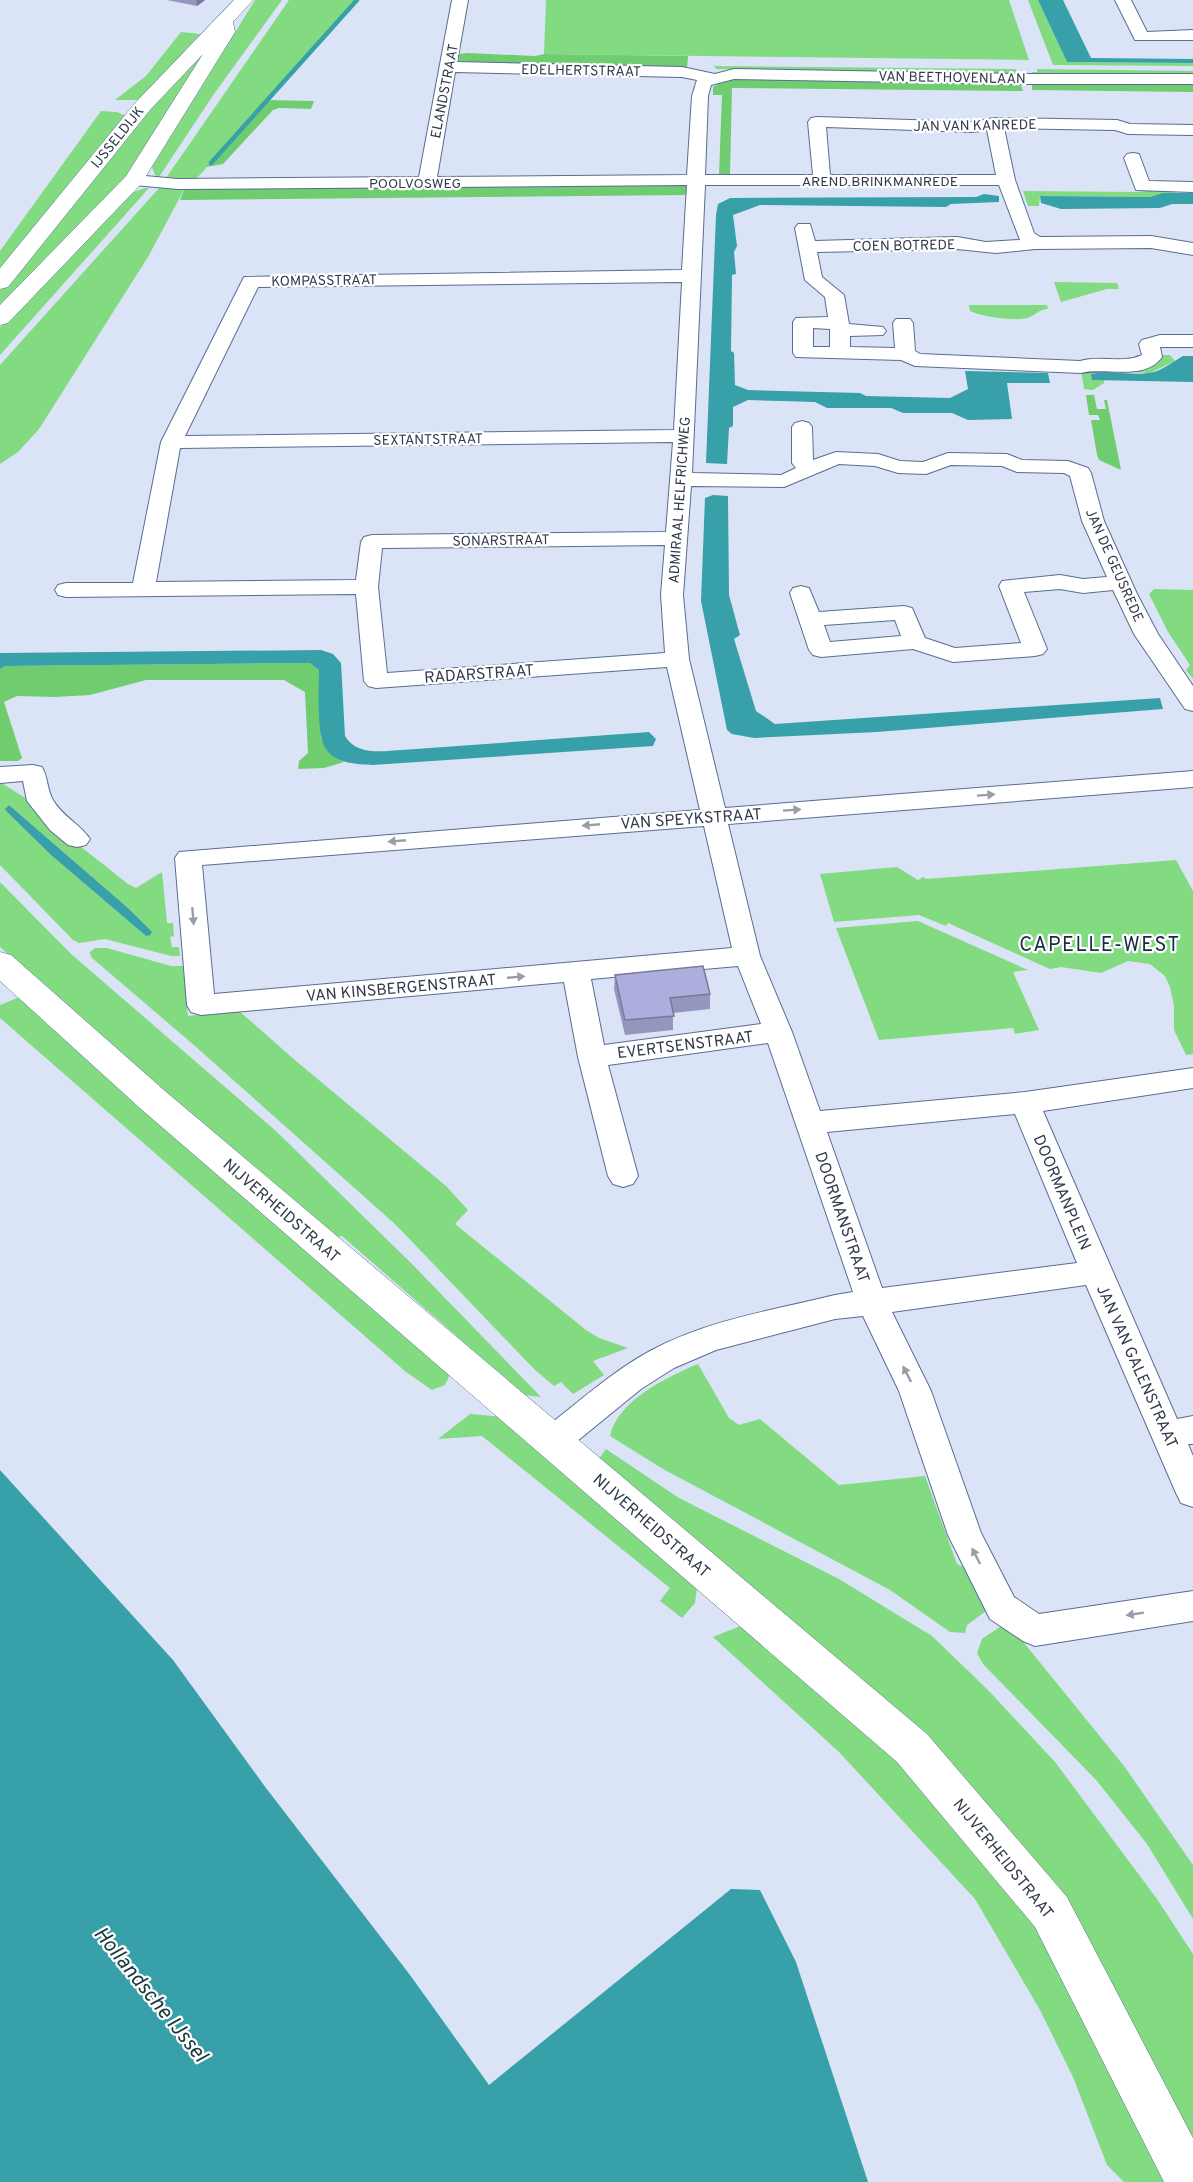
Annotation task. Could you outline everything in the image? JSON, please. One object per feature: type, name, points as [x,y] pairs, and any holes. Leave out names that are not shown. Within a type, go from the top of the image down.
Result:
[{"type":"street","name":"IJSSELDIJK","points":[[0,282],[143,106],[244,0]]},
{"type":"street","name":"ELANDSTRAAT","points":[[427,182],[460,0]]},
{"type":"street","points":[[1123,0],[1144,43],[1193,36]]},
{"type":"street","points":[[0,318],[134,180],[226,32],[226,25],[223,21]]},
{"type":"street","name":"EDELHERTSTRAAT","points":[[449,67],[682,72],[712,78]]},
{"type":"street","name":"VAN BEETHOVENLAAN","points":[[712,78],[734,74],[1023,79],[1193,79]]},
{"type":"street","name":"ADMIRAAL HELFRICHWEG","points":[[712,78],[702,85],[700,96],[693,276],[672,595],[677,659],[712,816]]},
{"type":"street","name":"JAN VAN KANREDE","points":[[822,181],[817,122],[974,127],[994,123],[1116,125],[1128,129],[1193,130]]},
{"type":"street","points":[[994,123],[1006,180],[1026,235],[1035,243]]},
{"type":"street","points":[[1133,158],[1142,186],[1193,187]]},
{"type":"street","name":"POOLVOSWEG","points":[[134,180],[178,184],[696,180]]},
{"type":"street","name":"AREND BRINKMANREDE","points":[[696,180],[1006,180]]},
{"type":"street","name":"COEN BOTREDE","points":[[805,235],[831,231]]},
{"type":"street","points":[[805,235],[814,280],[834,295],[840,353]]},
{"type":"street","name":"COEN BOTREDE","points":[[805,235],[957,243],[972,248],[1012,248],[1035,243],[1151,242],[1193,249]]},
{"type":"street","name":"KOMPASSTRAAT","points":[[143,590],[171,442],[250,281],[693,276]]},
{"type":"street","points":[[876,331],[803,321],[803,353],[905,354],[915,360],[1071,366],[1136,365],[1152,357],[1149,344],[1160,341],[1193,341]]},
{"type":"street","points":[[903,323],[905,354]]},
{"type":"street","points":[[802,427],[803,463],[811,470]]},
{"type":"street","name":"SEXTANTSTRAAT","points":[[171,442],[684,436]]},
{"type":"street","name":"JAN DE GEUSREDE","points":[[681,478],[781,482],[836,458],[878,460],[898,467],[930,468],[954,458],[1007,460],[1017,466],[1068,467],[1080,473],[1093,521],[1146,634],[1193,704]]},
{"type":"street","name":"SONARSTRAAT","points":[[367,587],[372,542],[676,538]]},
{"type":"street","points":[[801,593],[821,650],[915,642],[953,655],[1035,649],[1010,586],[1060,582],[1083,586],[1121,583]]},
{"type":"street","points":[[66,590],[367,587]]},
{"type":"street","name":"RADARSTRAAT","points":[[367,587],[376,681],[677,659]]},
{"type":"street","points":[[810,619],[904,613],[915,642]]},
{"type":"street","points":[[0,775],[33,773],[40,801],[59,824],[77,839]]},
{"type":"street","name":"VAN SPEYKSTRAAT","points":[[188,858],[1193,779]]},
{"type":"street","name":"DOORMANSTRAAT","points":[[712,816],[747,956],[778,1032],[872,1303],[915,1391],[965,1535],[1002,1608],[1035,1630],[1193,1606]]},
{"type":"street","name":"VAN KINSBERGENSTRAAT","points":[[188,858],[201,1005],[747,956]]},
{"type":"street","name":"NIJVERHEIDSTRAAT","points":[[0,963],[170,1115],[912,1748],[1051,1912],[1190,2182]]},
{"type":"street","name":"EVERTSENSTRAAT","points":[[576,972],[592,1057],[623,1176]]},
{"type":"street","name":"EVERTSENSTRAAT","points":[[592,1057],[778,1032]]},
{"type":"street","points":[[810,1123],[1025,1103],[1193,1078]]},
{"type":"street","name":"DOORMANPLEIN","points":[[553,1441],[630,1380],[663,1359],[710,1339],[835,1307],[1096,1272],[1025,1103]]},
{"type":"street","name":"JAN VAN GALENSTRAAT","points":[[1096,1272],[1181,1432],[1193,1493]]},
{"type":"green space","points":[[255,0],[282,0],[214,94],[159,177],[155,175],[152,167]]},
{"type":"green space","points":[[289,0],[356,0],[333,30],[196,179],[166,178]]},
{"type":"green space","points":[[546,0],[1009,0],[1029,60],[544,54]]},
{"type":"green space","points":[[1028,0],[1038,0],[1067,62],[1193,63],[1193,66],[1053,65]]},
{"type":"green space","points":[[181,32],[200,34],[140,100],[115,100],[146,76]]},
{"type":"green space","points":[[210,43],[137,166],[0,309],[0,290],[124,135]]},
{"type":"green space","points":[[459,54],[535,56],[544,54],[688,56],[687,69],[458,63]]},
{"type":"green space","points":[[714,66],[1016,69],[1017,74],[716,69]]},
{"type":"green space","points":[[1037,69],[1193,71],[1193,76],[1033,74],[1032,72],[1037,72]]},
{"type":"green space","points":[[736,79],[988,83],[1021,85],[1023,91],[732,88],[730,175],[719,175],[722,95],[713,95],[713,87],[721,82]]},
{"type":"green space","points":[[1037,83],[1193,83],[1193,92],[1032,90],[1032,85]]},
{"type":"green space","points":[[267,100],[314,101],[311,109],[279,108],[273,110],[223,164],[206,167]]},
{"type":"green space","points":[[101,111],[117,112],[126,116],[0,270],[0,251]]},
{"type":"green space","points":[[690,184],[689,195],[180,200],[185,188]]},
{"type":"green space","points":[[149,188],[0,355],[0,327],[134,192]]},
{"type":"green space","points":[[159,188],[185,188],[148,257],[39,429],[18,452],[0,464],[0,365]]},
{"type":"green space","points":[[1153,189],[1193,189],[1150,197],[1040,196],[1039,206],[1028,206],[1023,191],[1140,192]]},
{"type":"green space","points":[[1054,282],[1117,283],[1119,289],[1107,289],[1061,302]]},
{"type":"green space","points":[[969,305],[1047,305],[1048,309],[1027,318],[1006,319],[970,311]]},
{"type":"green space","points":[[1158,355],[1170,355],[1175,361],[1150,373],[1103,371],[1091,374],[1092,380],[1104,380],[1104,383],[1093,390],[1084,389],[1081,370]]},
{"type":"green space","points":[[1086,395],[1094,395],[1097,409],[1106,409],[1104,400],[1107,400],[1121,470],[1099,460],[1091,420],[1100,420],[1098,415],[1089,415]]},
{"type":"green space","points":[[1154,589],[1193,590],[1193,679],[1186,670],[1190,665],[1168,632],[1149,594]]},
{"type":"green space","points":[[310,663],[319,670],[321,738],[334,756],[344,762],[324,768],[298,769],[299,761],[308,753],[305,692],[284,680],[146,680],[90,695],[17,696],[4,702],[22,758],[18,761],[0,761],[0,669],[6,666]]},
{"type":"green space","points":[[0,782],[27,799],[64,840],[70,838],[128,884],[136,888],[162,872],[167,923],[173,923],[174,936],[170,937],[172,947],[179,947],[180,956],[171,956],[105,939],[79,943],[73,940],[0,865]],"holes":[[[9,805],[128,908],[151,932],[146,936],[51,855],[8,813],[6,809]]]},
{"type":"green space","points":[[1176,860],[1193,891],[1193,1054],[1186,1055],[1174,1030],[1174,1006],[1170,987],[1165,976],[1150,964],[1128,961],[1101,973],[1061,967],[1050,969],[948,923],[946,926],[919,915],[834,922],[820,874],[897,867],[918,880],[923,877],[926,879]]},
{"type":"green space","points":[[0,882],[70,953],[277,1132],[411,1263],[541,1397],[524,1395],[342,1236],[330,1239],[0,947]]},
{"type":"green space","points":[[918,921],[1028,970],[1013,972],[1039,1030],[1015,1034],[1013,1028],[879,1040],[836,928]]},
{"type":"green space","points":[[95,948],[107,948],[171,966],[183,966],[188,1016],[238,1010],[446,1186],[468,1210],[455,1224],[586,1330],[599,1338],[628,1348],[593,1361],[604,1375],[573,1394],[561,1382],[554,1386],[534,1369],[396,1225],[91,957],[90,952]]},
{"type":"green space","points":[[27,994],[452,1370],[445,1385],[432,1390],[406,1372],[0,1018],[0,1005]]},
{"type":"green space","points":[[698,1364],[729,1418],[739,1425],[760,1419],[839,1485],[925,1476],[957,1564],[978,1573],[997,1603],[967,1625],[965,1633],[950,1632],[890,1590],[663,1469],[610,1436],[623,1411],[645,1391]]},
{"type":"green space","points":[[470,1414],[504,1417],[697,1588],[695,1603],[682,1618],[660,1601],[670,1588],[482,1436],[438,1439]]},
{"type":"green space","points":[[606,1449],[679,1498],[839,1579],[932,1636],[988,1690],[1055,1762],[1157,1899],[1193,1954],[1193,2143],[1081,1941],[598,1460]]},
{"type":"green space","points":[[1007,1622],[1124,1766],[1193,1865],[1193,1919],[1147,1844],[1097,1781],[983,1664],[977,1653],[982,1639]]},
{"type":"green space","points":[[743,1625],[915,1775],[1008,1886],[1070,1980],[1171,2182],[1124,2182],[1107,2165],[1073,2077],[1040,2010],[975,1899],[839,1752],[713,1637]]},
{"type":"water","points":[[1038,0],[1063,0],[1091,58],[1193,59],[1193,63],[1067,62]]},
{"type":"water","points":[[1163,193],[1193,193],[1193,204],[1172,204],[1160,208],[1061,209],[1041,203],[1040,196],[1150,197]]},
{"type":"water","points":[[984,194],[999,196],[999,202],[951,204],[946,207],[760,205],[733,215],[737,246],[734,252],[736,274],[732,275],[731,351],[734,353],[735,385],[748,390],[950,398],[968,389],[965,371],[1048,373],[1050,383],[1007,383],[1012,419],[968,420],[952,413],[903,413],[891,408],[827,408],[815,402],[748,400],[733,407],[733,426],[729,428],[727,464],[706,463],[718,204],[730,198],[976,197]]},
{"type":"water","points":[[1183,356],[1193,356],[1193,382],[1092,380],[1091,374],[1154,372]]},
{"type":"water","points":[[713,495],[728,496],[729,595],[740,635],[734,639],[756,711],[775,724],[1160,698],[1163,709],[877,732],[754,738],[732,734],[727,730],[701,601],[705,498]]},
{"type":"water","points":[[321,650],[333,654],[341,663],[345,736],[356,747],[370,751],[649,732],[656,739],[653,746],[360,764],[335,758],[326,749],[319,723],[319,670],[310,663],[6,666],[0,669],[0,653]]},
{"type":"water","points":[[9,805],[128,908],[152,932],[150,935],[146,936],[51,855],[8,813],[5,809]]},
{"type":"water","name":"Hollandsche IJssel","points":[[0,1470],[173,1660],[266,1788],[410,1975],[489,2085],[731,1889],[760,1890],[796,1962],[868,2182],[0,2182]]},
{"type":"building","points":[[703,966],[710,994],[670,998],[674,1016],[625,1020],[615,975]]},
{"type":"waterway","points":[[211,163],[357,0]]},
{"type":"district","name":"CAPELLE-WEST","points":[[1100,944]]}]
